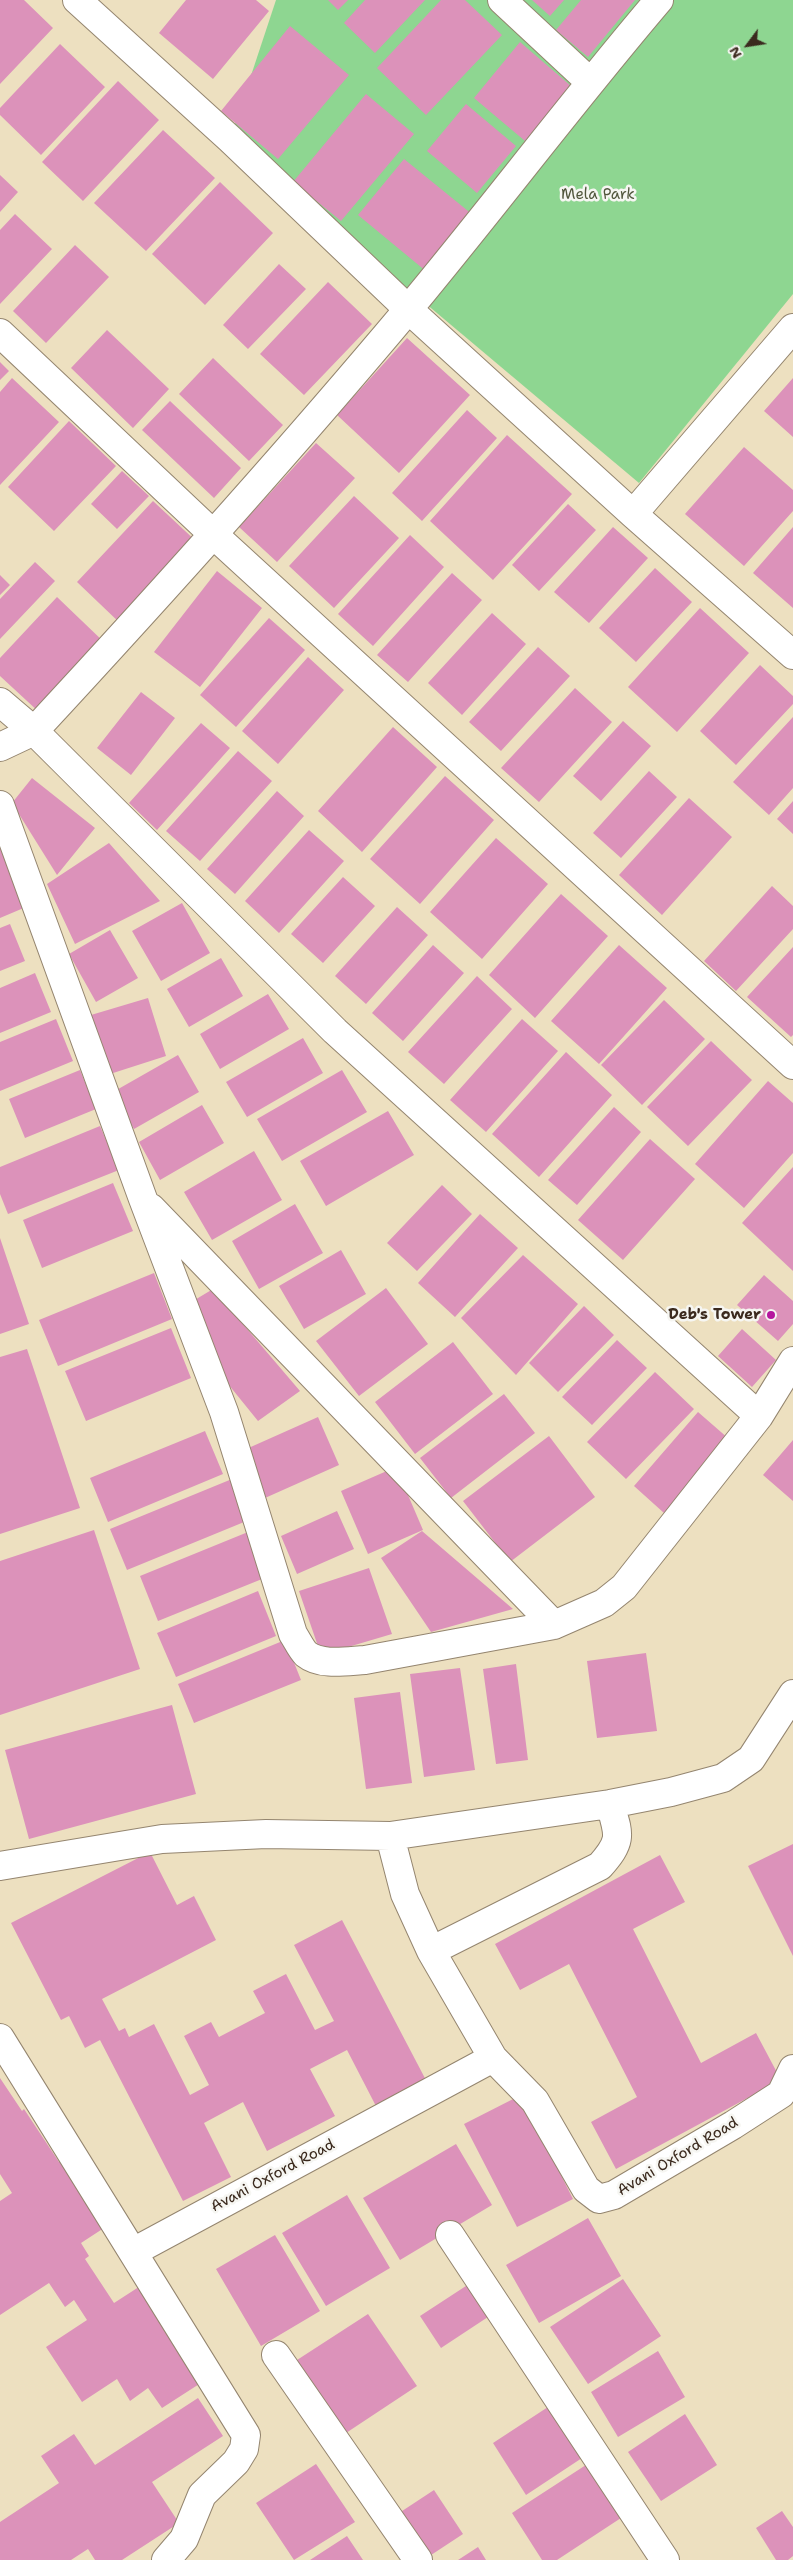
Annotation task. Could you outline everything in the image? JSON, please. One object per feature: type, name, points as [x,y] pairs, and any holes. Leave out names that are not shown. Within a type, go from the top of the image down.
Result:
[{"type":"street","points":[[77,0],[230,139],[408,309],[632,514],[793,655]]},
{"type":"street","points":[[502,0],[589,81]]},
{"type":"street","points":[[0,747],[34,731],[214,535],[408,309],[589,81],[659,0]]},
{"type":"street","points":[[632,514],[793,328]]},
{"type":"street","points":[[0,334],[214,535],[793,1065]]},
{"type":"street","points":[[0,702],[34,731],[335,1031],[759,1416]]},
{"type":"street","points":[[0,805],[143,1199],[224,1412],[292,1634],[306,1654],[319,1660],[339,1662],[365,1660],[554,1625],[604,1603],[624,1587],[759,1416],[793,1361]]},
{"type":"street","points":[[143,1199],[554,1625]]},
{"type":"street","points":[[0,1866],[162,1839],[266,1834],[390,1836],[610,1804],[671,1792],[723,1778],[751,1759],[793,1694]]},
{"type":"street","points":[[431,1951],[600,1866],[614,1850],[618,1831],[610,1804]]},
{"type":"street","name":"Avani Oxford Road","points":[[390,1836],[405,1894],[431,1951],[493,2058],[536,2101],[586,2189],[599,2199],[623,2190],[733,2125],[780,2094],[793,2069]]},
{"type":"street","points":[[0,2038],[246,2434],[244,2449],[236,2462],[202,2495],[184,2539],[166,2560]]},
{"type":"street","name":"Avani Oxford Road","points":[[133,2252],[493,2058]]},
{"type":"street","points":[[450,2235],[665,2560]]},
{"type":"street","points":[[276,2355],[418,2560]]},
{"type":"green space","name":"Mela Park","points":[[276,0],[793,0],[793,294],[639,483],[230,139]]},
{"type":"building","points":[[0,0],[24,0],[53,28],[0,84]]},
{"type":"building","points":[[186,0],[256,0],[269,11],[213,79],[159,33]]},
{"type":"building","points":[[328,0],[348,0],[338,10]]},
{"type":"building","points":[[365,0],[425,0],[375,53],[344,23]]},
{"type":"building","points":[[441,0],[465,0],[502,35],[426,115],[377,68]]},
{"type":"building","points":[[532,0],[564,0],[550,16]]},
{"type":"building","points":[[581,0],[635,0],[588,57],[556,30]]},
{"type":"building","points":[[290,26],[349,75],[278,159],[221,111]]},
{"type":"building","points":[[520,42],[571,86],[525,141],[474,98]]},
{"type":"building","points":[[60,44],[105,87],[41,155],[0,115],[0,108]]},
{"type":"building","points":[[118,81],[159,120],[83,201],[42,162]]},
{"type":"building","points":[[366,94],[414,134],[341,221],[293,182]]},
{"type":"building","points":[[466,104],[516,146],[477,193],[427,151]]},
{"type":"building","points":[[163,130],[215,178],[146,251],[94,203]]},
{"type":"building","points":[[404,159],[473,215],[427,272],[358,215]]},
{"type":"building","points":[[0,175],[18,192],[0,212]]},
{"type":"building","points":[[220,182],[273,233],[205,305],[152,254]]},
{"type":"building","points":[[15,214],[52,249],[0,304],[0,230]]},
{"type":"building","points":[[75,245],[109,277],[46,343],[13,311]]},
{"type":"building","points":[[279,264],[306,289],[248,349],[223,325]]},
{"type":"building","points":[[328,282],[372,324],[304,395],[260,354]]},
{"type":"building","points":[[107,330],[169,389],[133,428],[71,368]]},
{"type":"building","points":[[407,338],[470,395],[399,473],[337,415]]},
{"type":"building","points":[[213,358],[283,425],[249,461],[179,394]]},
{"type":"building","points":[[0,362],[9,371],[0,380]]},
{"type":"building","points":[[12,378],[59,422],[0,485],[0,392]]},
{"type":"building","points":[[793,378],[793,437],[764,411]]},
{"type":"building","points":[[170,401],[241,468],[214,498],[142,430]]},
{"type":"building","points":[[467,410],[497,438],[422,521],[392,493]]},
{"type":"building","points":[[69,421],[116,466],[54,531],[8,487]]},
{"type":"building","points":[[507,435],[572,494],[493,580],[430,521]]},
{"type":"building","points":[[316,443],[355,478],[277,562],[239,527]]},
{"type":"building","points":[[744,447],[793,490],[793,511],[744,566],[685,514]]},
{"type":"building","points":[[122,471],[149,496],[117,529],[91,504]]},
{"type":"building","points":[[354,496],[399,538],[334,608],[289,566]]},
{"type":"building","points":[[153,501],[199,544],[122,625],[77,582]]},
{"type":"building","points":[[568,504],[596,530],[539,591],[512,565]]},
{"type":"building","points":[[613,527],[648,558],[589,623],[554,592]]},
{"type":"building","points":[[793,527],[793,608],[753,573]]},
{"type":"building","points":[[410,535],[444,567],[373,646],[338,614]]},
{"type":"building","points":[[35,562],[55,581],[0,639],[0,599]]},
{"type":"building","points":[[655,568],[692,602],[636,662],[599,628]]},
{"type":"building","points":[[217,571],[262,608],[200,687],[154,652]]},
{"type":"building","points":[[452,573],[482,600],[408,682],[377,655]]},
{"type":"building","points":[[0,575],[10,585],[0,595]]},
{"type":"building","points":[[57,597],[106,644],[40,713],[0,676],[0,658]]},
{"type":"building","points":[[700,608],[749,653],[677,732],[628,687]]},
{"type":"building","points":[[492,613],[526,644],[462,715],[428,683]]},
{"type":"building","points":[[269,618],[305,650],[236,727],[200,695]]},
{"type":"building","points":[[538,647],[570,676],[501,751],[469,722]]},
{"type":"building","points":[[308,657],[344,690],[278,764],[242,731]]},
{"type":"building","points":[[760,665],[793,696],[793,704],[736,765],[700,731]]},
{"type":"building","points":[[575,688],[612,722],[539,802],[501,768]]},
{"type":"building","points":[[141,692],[175,718],[131,775],[97,748]]},
{"type":"building","points":[[793,717],[793,788],[769,815],[733,782]]},
{"type":"building","points":[[623,721],[651,746],[601,801],[573,776]]},
{"type":"building","points":[[201,723],[230,748],[157,830],[129,803]]},
{"type":"building","points":[[393,727],[437,767],[362,852],[318,811]]},
{"type":"building","points":[[238,751],[272,781],[200,861],[166,831]]},
{"type":"building","points":[[649,771],[677,797],[621,858],[593,833]]},
{"type":"building","points":[[445,776],[494,820],[420,904],[370,859]]},
{"type":"building","points":[[32,778],[95,828],[57,875],[12,803]]},
{"type":"building","points":[[277,791],[304,816],[235,894],[207,869]]},
{"type":"building","points":[[689,798],[732,837],[662,915],[619,875]]},
{"type":"building","points":[[793,801],[793,834],[777,819]]},
{"type":"building","points":[[309,830],[344,861],[279,933],[245,901]]},
{"type":"building","points":[[496,838],[548,884],[482,959],[430,912]]},
{"type":"building","points":[[109,843],[160,901],[75,944],[47,884]]},
{"type":"building","points":[[0,844],[26,907],[0,918]]},
{"type":"building","points":[[343,877],[375,906],[323,963],[291,934]]},
{"type":"building","points":[[772,886],[793,906],[793,929],[736,991],[704,961]]},
{"type":"building","points":[[561,894],[608,936],[535,1018],[489,975]]},
{"type":"building","points":[[182,903],[210,953],[161,981],[132,931]]},
{"type":"building","points":[[397,907],[428,935],[366,1004],[335,976]]},
{"type":"building","points":[[10,924],[25,961],[0,971],[0,928]]},
{"type":"building","points":[[110,930],[138,978],[96,1002],[69,954]]},
{"type":"building","points":[[433,945],[464,973],[403,1041],[372,1013]]},
{"type":"building","points":[[619,945],[667,988],[599,1064],[551,1021]]},
{"type":"building","points":[[793,947],[793,1035],[791,1037],[747,997]]},
{"type":"building","points":[[221,958],[243,996],[189,1027],[167,989]]},
{"type":"building","points":[[35,973],[51,1012],[0,1033],[0,988]]},
{"type":"building","points":[[477,976],[512,1009],[444,1084],[408,1052]]},
{"type":"building","points":[[268,994],[289,1029],[220,1069],[200,1034]]},
{"type":"building","points":[[148,998],[166,1056],[110,1074],[91,1015]]},
{"type":"building","points":[[664,1000],[705,1039],[642,1105],[601,1065]]},
{"type":"building","points":[[56,1019],[73,1061],[0,1091],[0,1042]]},
{"type":"building","points":[[522,1019],[558,1051],[486,1132],[450,1100]]},
{"type":"building","points":[[303,1038],[323,1073],[247,1117],[226,1082]]},
{"type":"building","points":[[711,1041],[752,1080],[688,1146],[647,1107]]},
{"type":"building","points":[[566,1052],[612,1095],[539,1177],[492,1134]]},
{"type":"building","points":[[178,1055],[199,1092],[134,1129],[113,1092]]},
{"type":"building","points":[[80,1070],[96,1109],[25,1138],[9,1099]]},
{"type":"building","points":[[342,1070],[367,1112],[282,1161],[257,1119]]},
{"type":"building","points":[[768,1081],[793,1103],[793,1153],[744,1208],[695,1164]]},
{"type":"building","points":[[202,1105],[224,1143],[160,1180],[139,1142]]},
{"type":"building","points":[[614,1107],[641,1132],[577,1205],[548,1180]]},
{"type":"building","points":[[388,1111],[414,1155],[326,1206],[300,1161]]},
{"type":"building","points":[[100,1126],[119,1170],[8,1214],[0,1194],[0,1167]]},
{"type":"building","points":[[650,1139],[695,1179],[623,1260],[578,1220]]},
{"type":"building","points":[[254,1151],[282,1200],[212,1240],[184,1192]]},
{"type":"building","points":[[793,1167],[793,1271],[742,1223]]},
{"type":"building","points":[[113,1183],[133,1231],[42,1268],[23,1220]]},
{"type":"building","points":[[442,1185],[472,1214],[417,1271],[387,1243]]},
{"type":"building","points":[[295,1204],[323,1253],[259,1289],[232,1241]]},
{"type":"building","points":[[480,1214],[518,1248],[455,1317],[418,1283]]},
{"type":"building","points":[[0,1238],[29,1324],[0,1334]]},
{"type":"building","points":[[341,1250],[366,1294],[304,1329],[279,1286]]},
{"type":"building","points":[[523,1255],[578,1304],[516,1375],[461,1318]]},
{"type":"building","points":[[154,1273],[172,1319],[58,1366],[39,1320]]},
{"type":"building","name":"Deb's Tower","points":[[764,1275],[793,1301],[793,1324],[778,1341],[737,1305]]},
{"type":"building","points":[[386,1288],[428,1344],[359,1396],[316,1341]]},
{"type":"building","points":[[213,1289],[300,1391],[258,1421],[224,1379],[193,1301]]},
{"type":"building","points":[[584,1306],[614,1335],[558,1392],[529,1363]]},
{"type":"building","points":[[171,1328],[191,1378],[86,1421],[65,1371]]},
{"type":"building","points":[[742,1329],[776,1360],[752,1387],[718,1356]]},
{"type":"building","points":[[617,1340],[647,1368],[592,1425],[562,1397]]},
{"type":"building","points":[[453,1342],[493,1394],[415,1454],[375,1402]]},
{"type":"building","points":[[27,1349],[80,1508],[0,1534],[0,1357]]},
{"type":"building","points":[[655,1372],[694,1409],[626,1479],[587,1442]]},
{"type":"building","points":[[504,1394],[535,1433],[451,1498],[420,1458]]},
{"type":"building","points":[[698,1412],[729,1439],[664,1513],[634,1486]]},
{"type":"building","points":[[318,1417],[339,1465],[265,1498],[244,1450]]},
{"type":"building","points":[[205,1431],[223,1474],[108,1522],[90,1478]]},
{"type":"building","points":[[549,1436],[595,1497],[510,1562],[463,1501]]},
{"type":"building","points":[[793,1440],[793,1501],[763,1475]]},
{"type":"building","points":[[396,1467],[423,1530],[368,1554],[341,1491]]},
{"type":"building","points":[[232,1479],[249,1520],[127,1570],[110,1529]]},
{"type":"building","points":[[337,1511],[354,1549],[297,1574],[281,1536]]},
{"type":"building","points":[[94,1530],[140,1669],[0,1715],[0,1561]]},
{"type":"building","points":[[422,1531],[513,1609],[431,1632],[381,1558]]},
{"type":"building","points":[[248,1532],[267,1577],[158,1621],[140,1576]]},
{"type":"building","points":[[369,1568],[392,1634],[321,1655],[299,1591]]},
{"type":"building","points":[[258,1591],[276,1636],[176,1677],[157,1633]]},
{"type":"building","points":[[285,1640],[301,1680],[194,1723],[178,1684]]},
{"type":"building","points":[[646,1653],[657,1731],[597,1738],[587,1661]]},
{"type":"building","points":[[516,1664],[528,1760],[496,1764],[483,1669]]},
{"type":"building","points":[[460,1668],[475,1770],[424,1777],[410,1674]]},
{"type":"building","points":[[400,1692],[412,1783],[366,1789],[354,1698]]},
{"type":"building","points":[[172,1705],[196,1794],[29,1839],[5,1750]]},
{"type":"building","points":[[793,1844],[793,1956],[748,1866]]},
{"type":"building","points":[[150,1852],[177,1905],[194,1896],[216,1940],[102,1999],[119,2031],[125,2028],[129,2037],[154,2024],[190,2095],[209,2085],[184,2036],[211,2022],[219,2037],[265,2013],[253,1991],[286,1974],[315,2030],[334,2021],[294,1945],[342,1920],[428,2084],[378,2110],[347,2050],[310,2069],[335,2116],[267,2151],[243,2102],[204,2123],[231,2177],[183,2201],[100,2040],[85,2048],[69,2016],[61,2020],[11,1923]]},
{"type":"building","points":[[660,1855],[685,1902],[633,1929],[701,2063],[756,2033],[781,2080],[616,2169],[591,2122],[637,2097],[569,1964],[520,1990],[495,1944]]},
{"type":"building","points":[[0,2078],[22,2111],[24,2109],[59,2162],[64,2160],[107,2226],[81,2243],[89,2256],[85,2259],[114,2303],[145,2283],[207,2379],[162,2408],[148,2388],[130,2401],[117,2379],[82,2402],[46,2347],[87,2320],[74,2300],[65,2307],[49,2283],[0,2315],[0,2201],[12,2193],[0,2174]]},
{"type":"building","points":[[521,2095],[573,2199],[517,2227],[464,2124]]},
{"type":"building","points":[[456,2144],[492,2205],[400,2260],[363,2198]]},
{"type":"building","points":[[347,2195],[390,2268],[326,2306],[282,2233]]},
{"type":"building","points":[[588,2218],[621,2276],[539,2323],[506,2265]]},
{"type":"building","points":[[275,2235],[320,2311],[261,2346],[216,2269]]},
{"type":"building","points":[[623,2279],[661,2336],[588,2384],[550,2327]]},
{"type":"building","points":[[469,2284],[491,2315],[441,2348],[420,2316]]},
{"type":"building","points":[[368,2314],[417,2386],[346,2433],[297,2360]]},
{"type":"building","points":[[658,2351],[685,2397],[618,2437],[591,2392]]},
{"type":"building","points":[[198,2398],[223,2436],[152,2482],[179,2523],[122,2560],[95,2560],[88,2549],[71,2560],[0,2560],[0,2522],[59,2483],[41,2456],[74,2434],[95,2465]]},
{"type":"building","points":[[548,2407],[582,2458],[526,2495],[493,2443]]},
{"type":"building","points":[[685,2414],[717,2465],[661,2501],[628,2452]]},
{"type":"building","points":[[589,2463],[624,2516],[557,2560],[542,2560],[512,2513]]},
{"type":"building","points":[[316,2464],[355,2522],[294,2560],[256,2503]]},
{"type":"building","points":[[434,2490],[463,2534],[425,2559],[396,2515]]},
{"type":"building","points":[[782,2511],[793,2527],[793,2556],[788,2560],[776,2560],[756,2528]]},
{"type":"building","points":[[347,2536],[363,2560],[310,2560]]},
{"type":"building","points":[[478,2547],[486,2560],[458,2560]]},
{"type":"place","name":"Deb's Tower","points":[[771,1315]]}]
